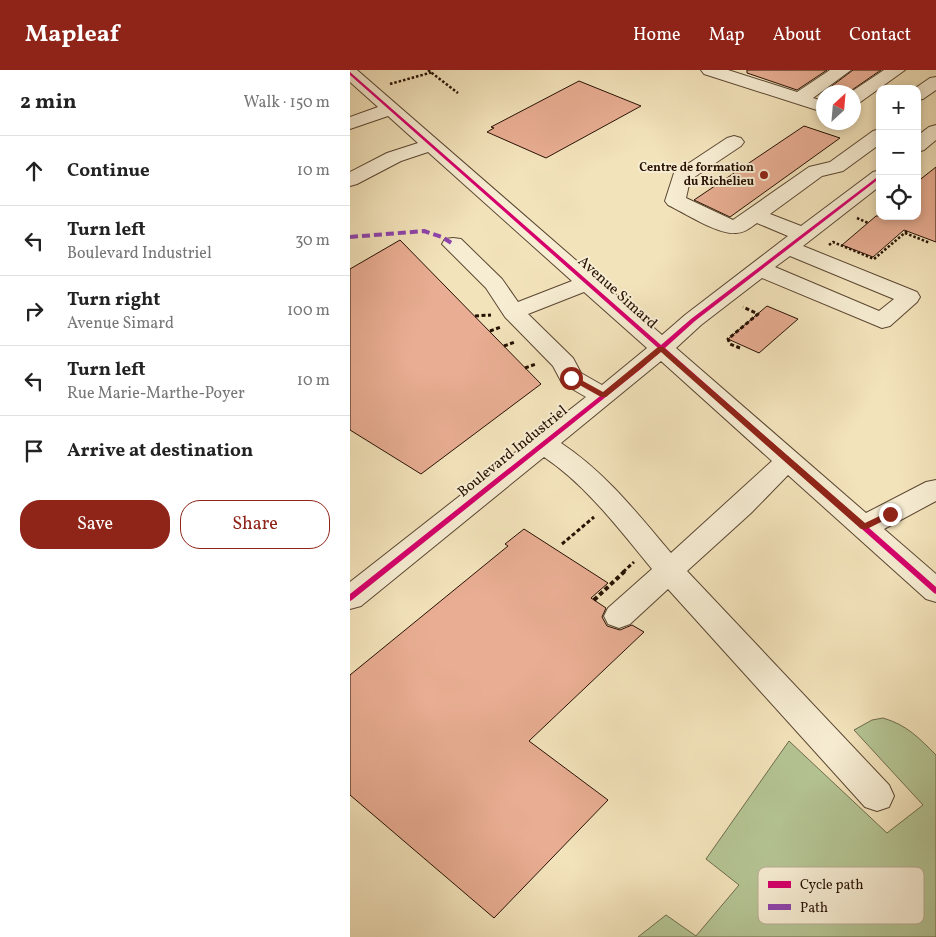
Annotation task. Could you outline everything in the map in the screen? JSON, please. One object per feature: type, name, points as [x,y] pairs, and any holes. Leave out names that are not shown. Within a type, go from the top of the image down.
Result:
[{"type":"street","points":[[712,70],[816,104]]},
{"type":"street","points":[[799,99],[842,70]]},
{"type":"street","points":[[861,94],[896,70]]},
{"type":"street","name":"Avenue Simard","points":[[356,72],[390,109],[936,591]]},
{"type":"street","points":[[921,91],[936,82]]},
{"type":"street","points":[[350,124],[390,109]]},
{"type":"street","points":[[876,123],[870,127],[876,129]]},
{"type":"street","points":[[921,143],[936,131]]},
{"type":"street","points":[[734,142],[680,176],[675,201],[730,227],[737,227],[816,171],[836,167],[876,138]]},
{"type":"street","points":[[350,180],[394,157],[431,145]]},
{"type":"street","name":"Boulevard Industriel","points":[[350,598],[604,396],[693,320],[876,179]]},
{"type":"street","points":[[755,215],[796,241],[909,297],[882,322],[760,269]]},
{"type":"street","points":[[452,244],[494,284],[507,320],[564,363],[571,378],[604,396]]},
{"type":"street","points":[[507,320],[587,283]]},
{"type":"street","points":[[544,444],[562,455],[593,483],[670,571],[877,796]]},
{"type":"street","points":[[619,616],[741,506],[776,470],[790,462]]},
{"type":"street","points":[[864,527],[936,489]]},
{"type":"path","points":[[428,70],[458,93]]},
{"type":"path","points":[[384,86],[432,72]]},
{"type":"path","points":[[833,242],[874,259],[906,232],[930,243]]},
{"type":"path","points":[[736,304],[758,314],[728,339],[730,344],[740,348]]},
{"type":"path","points":[[475,316],[488,315]]},
{"type":"path","points":[[490,331],[507,320]]},
{"type":"path","points":[[504,346],[514,342]]},
{"type":"path","points":[[525,368],[536,364]]},
{"type":"path","points":[[562,544],[591,520]]},
{"type":"path","points":[[594,600],[631,565]]},
{"type":"green space","points":[[883,718],[899,724],[936,755],[936,937],[638,937],[666,915],[696,936],[739,885],[706,859],[789,741],[887,833],[923,805],[854,730],[872,720]]},
{"type":"building","points":[[747,70],[827,70],[797,90],[747,73]]},
{"type":"building","points":[[853,70],[881,70],[859,85],[833,85]]},
{"type":"building","points":[[579,81],[641,106],[546,158],[487,132],[494,128],[491,127]]},
{"type":"building","points":[[804,126],[840,138],[730,217],[694,200]]},
{"type":"building","points":[[936,167],[936,242],[904,230],[873,257],[842,245],[876,216],[876,220],[921,220],[921,179]]},
{"type":"building","points":[[400,240],[541,384],[421,474],[350,430],[350,269]]},
{"type":"building","points":[[767,306],[798,319],[759,353],[728,339]]},
{"type":"building","points":[[524,529],[608,583],[591,598],[606,608],[602,617],[607,626],[620,630],[632,625],[644,632],[529,741],[608,800],[494,918],[350,795],[350,675],[508,546],[505,544]]},
{"type":"marked path","points":[[350,237],[390,235],[416,230],[432,233],[453,244]]},
{"type":"cycle path","points":[[350,73],[936,591]]},
{"type":"cycle path","points":[[350,598],[640,367],[693,320],[876,179]]},
{"type":"place","name":"Centre de formation du Richelieu","points":[[764,175]]},
{"type":"route","points":[[571,378],[604,396],[661,349],[864,527],[890,514]]}]
